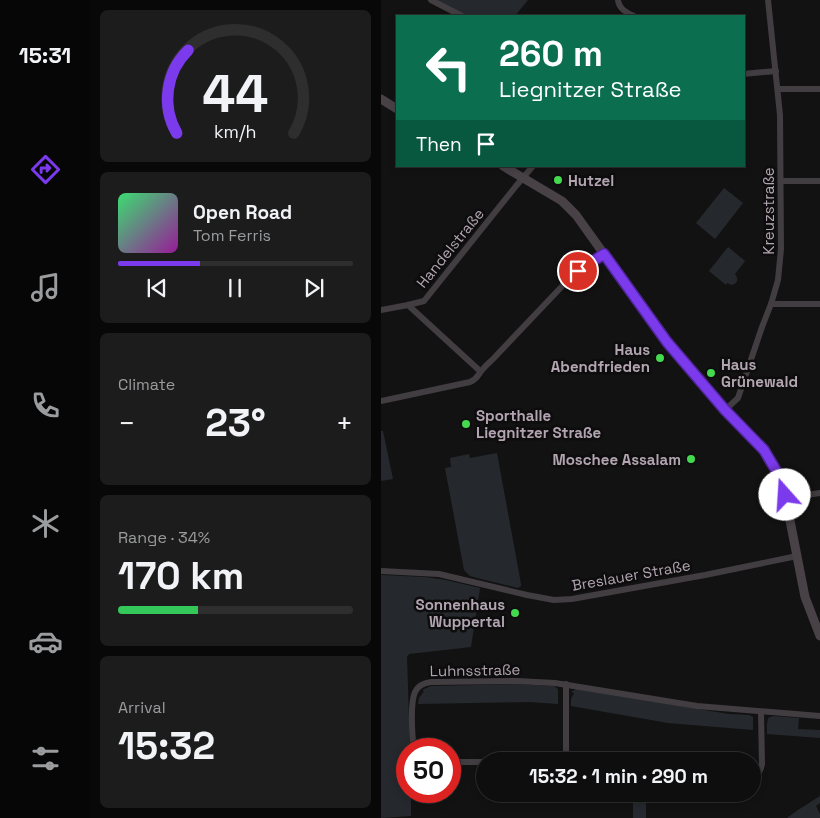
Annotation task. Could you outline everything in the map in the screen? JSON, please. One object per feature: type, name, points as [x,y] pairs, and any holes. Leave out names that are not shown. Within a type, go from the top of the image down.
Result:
[{"type":"main road","points":[[381,99],[396,108]]},
{"type":"main road","points":[[505,167],[572,210],[667,342],[725,410],[764,450],[781,481],[805,597],[820,636]]},
{"type":"street","points":[[431,0],[460,15]]},
{"type":"street","points":[[618,0],[621,8],[632,15]]},
{"type":"street","name":"Kreuzstraße","points":[[725,410],[737,398],[771,304],[781,265],[780,115],[768,0]]},
{"type":"street","points":[[745,74],[776,70]]},
{"type":"street","points":[[778,90],[820,89]]},
{"type":"street","name":"Handelstraße","points":[[381,310],[424,301],[532,167]]},
{"type":"street","points":[[781,181],[820,181]]},
{"type":"street","points":[[381,401],[470,382],[478,377],[480,371],[568,280],[604,254]]},
{"type":"street","points":[[771,304],[820,304]]},
{"type":"street","points":[[408,305],[480,371]]},
{"type":"street","points":[[785,495],[801,496],[820,493]]},
{"type":"street","name":"Breslauer Straße","points":[[381,571],[439,574],[527,595],[554,600],[572,600],[797,556]]},
{"type":"street","name":"Luhnsstraße","points":[[414,738],[412,703],[414,692],[422,684],[431,682],[517,681],[566,684],[697,706],[820,716]]},
{"type":"street","points":[[566,684],[566,752]]},
{"type":"street","points":[[761,712],[761,770]]},
{"type":"street","points":[[461,762],[476,762]]},
{"type":"shaded area","points":[[434,0],[528,0],[516,15],[462,15]]},
{"type":"shaded area","points":[[724,188],[743,203],[715,239],[696,223]]},
{"type":"shaded area","points":[[728,247],[745,261],[735,274],[737,282],[732,285],[727,283],[726,285],[709,271]]},
{"type":"shaded area","points":[[381,431],[383,431],[393,479],[381,481]]},
{"type":"shaded area","points":[[497,453],[521,584],[518,588],[470,576],[464,570],[445,468],[451,467],[450,458],[469,454],[470,458]]},
{"type":"shaded area","points":[[381,575],[425,577],[480,588],[471,647],[409,654],[407,657],[410,738],[396,738],[396,803],[411,803],[411,816],[381,818]]},
{"type":"shaded area","points":[[516,684],[554,686],[558,689],[558,704],[529,702],[418,704],[419,698],[424,691],[422,690],[431,686]]},
{"type":"shaded area","points":[[576,689],[729,714],[749,715],[753,717],[753,730],[668,723],[571,706],[571,699],[574,693],[571,692]]},
{"type":"shaded area","points":[[773,716],[799,718],[798,729],[820,730],[820,738],[767,734],[768,718]]},
{"type":"shaded area","points":[[820,796],[820,803],[816,806],[820,818],[787,818],[798,810]]},
{"type":"shaded area","points":[[633,802],[646,802],[646,818],[633,818]]},
{"type":"place","name":"Hutzel","points":[[558,180]]},
{"type":"place","name":"Haus Abendfrieden","points":[[660,358]]},
{"type":"place","name":"Haus Grünewald","points":[[711,373]]},
{"type":"place","name":"Sporthalle Liegnitzer Straße","points":[[466,424]]},
{"type":"place","name":"Moschee Assalam","points":[[691,459]]},
{"type":"place","name":"Sonnenhaus Wuppertal","points":[[515,613]]},
{"type":"route","points":[[578,271],[604,254],[667,342],[689,369],[764,450],[777,472],[785,495]]}]
